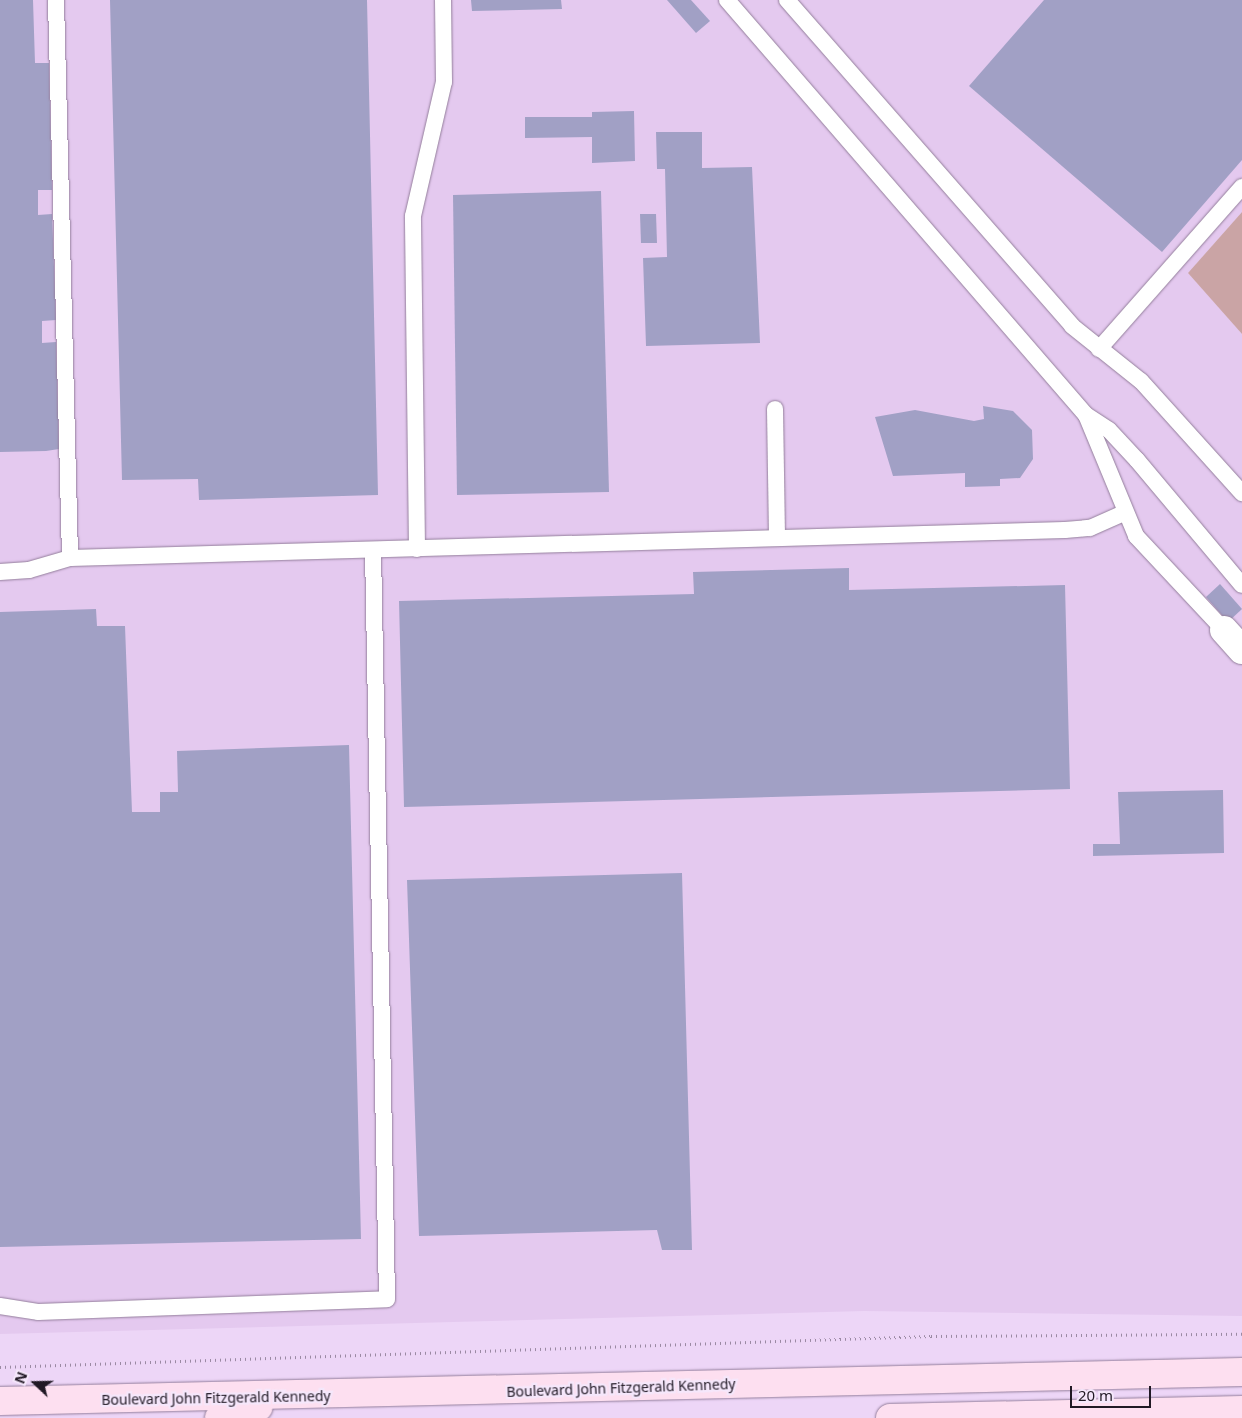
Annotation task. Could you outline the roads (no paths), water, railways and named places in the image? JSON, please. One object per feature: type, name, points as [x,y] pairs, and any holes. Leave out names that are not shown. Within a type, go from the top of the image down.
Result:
[{"type":"main road","name":"Boulevard John Fitzgerald Kennedy","points":[[0,1401],[281,1397],[1242,1372]]},
{"type":"main road","points":[[219,1418],[281,1397]]},
{"type":"main road","points":[[890,1418],[1242,1410]]},
{"type":"street","points":[[1224,630],[1242,650]]},
{"type":"lane","points":[[56,0],[70,558]]},
{"type":"lane","points":[[417,549],[413,216],[444,82],[443,0]]},
{"type":"lane","points":[[727,0],[1086,415],[1109,430],[1137,460],[1242,584]]},
{"type":"lane","points":[[787,0],[1072,326],[1141,381],[1242,493]]},
{"type":"lane","points":[[1099,349],[1242,187]]},
{"type":"lane","points":[[775,409],[777,538]]},
{"type":"lane","points":[[1086,415],[1124,513],[1136,536],[1224,630]]},
{"type":"lane","points":[[0,572],[28,570],[70,558],[373,551],[1065,530],[1090,528],[1124,513]]},
{"type":"lane","points":[[0,1306],[38,1312],[387,1299],[373,551]]}]
